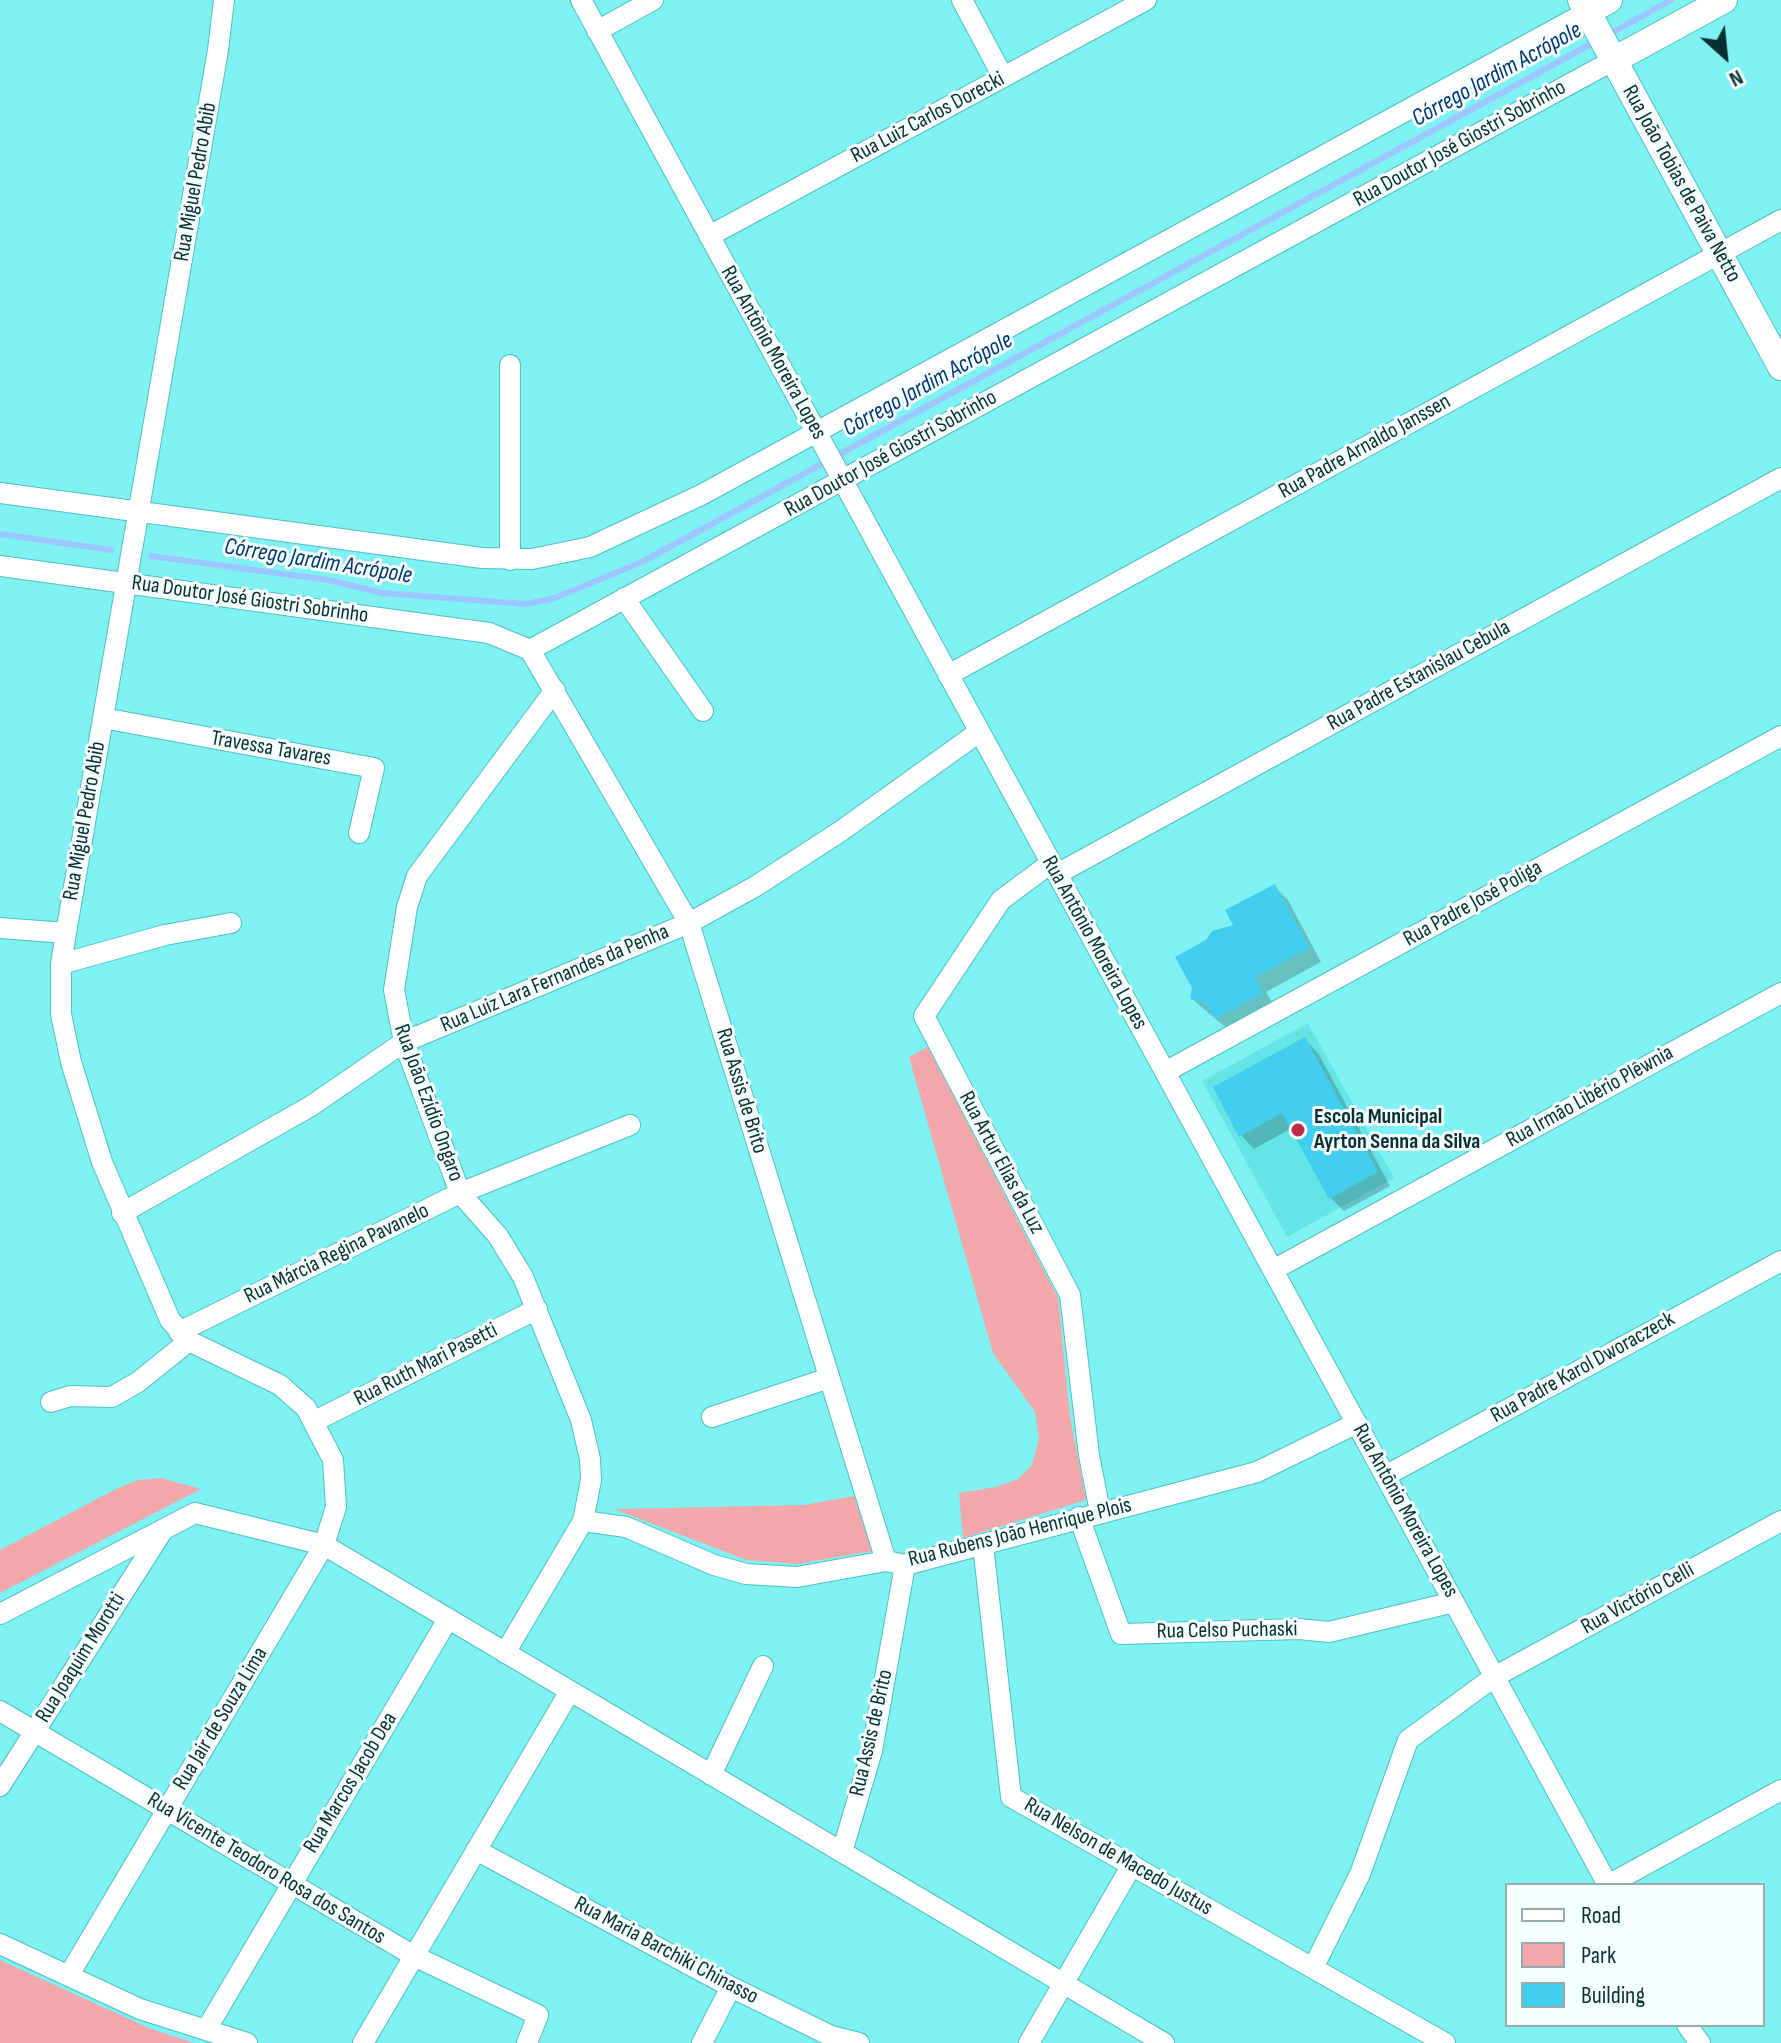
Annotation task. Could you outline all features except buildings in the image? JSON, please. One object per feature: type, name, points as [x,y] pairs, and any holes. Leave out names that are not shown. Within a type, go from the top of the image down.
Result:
[{"type":"street","name":"Rua Miguel Pedro Abib","points":[[184,1336],[162,1304],[102,1162],[71,1062],[61,1014],[61,964],[218,50],[224,0]]},
{"type":"street","name":"Rua Antônio Moreira Lopes","points":[[581,0],[1607,1883]]},
{"type":"street","points":[[597,31],[653,0]]},
{"type":"street","points":[[962,0],[1003,77]]},
{"type":"street","name":"Rua Luiz Carlos Dorecki","points":[[709,236],[1146,0]]},
{"type":"street","name":"Rua Doutor José Giostri Sobrinho","points":[[0,566],[489,633],[530,650],[1724,0]]},
{"type":"street","points":[[0,493],[510,560],[559,556],[626,533],[1592,4]]},
{"type":"street","name":"Rua João Tobias de Paiva Netto","points":[[1592,4],[1614,60],[1781,367]]},
{"type":"street","name":"Rua Padre Arnaldo Janssen","points":[[948,675],[1781,220]]},
{"type":"street","points":[[510,365],[510,560]]},
{"type":"street","name":"Rua Padre Estanislau Cebula","points":[[1054,868],[1781,478]]},
{"type":"street","points":[[624,598],[703,711]]},
{"type":"street","name":"Rua Assis de Brito","points":[[530,650],[689,923],[829,1378],[895,1563],[872,1751],[842,1852]]},
{"type":"street","name":"Rua João Ezídio Ongaro","points":[[505,1653],[583,1521],[591,1480],[587,1441],[537,1309],[512,1256],[460,1193],[404,1042],[394,990],[411,890],[425,862],[555,690]]},
{"type":"street","name":"Travessa Tavares","points":[[103,718],[374,768],[359,833]]},
{"type":"street","name":"Rua Luiz Lara Fernandes da Penha","points":[[122,1213],[311,1106],[404,1042],[689,923],[811,851],[979,732]]},
{"type":"street","name":"Rua Padre José Poliga","points":[[1165,1072],[1781,736]]},
{"type":"street","name":"Rua Artur Elias da Luz","points":[[1054,868],[1001,900],[924,1016],[1070,1295],[1089,1455],[1100,1512]]},
{"type":"street","points":[[61,964],[165,935],[231,923]]},
{"type":"street","points":[[0,928],[66,933]]},
{"type":"street","name":"Rua Irmão Libério Plêwnia","points":[[1273,1270],[1781,993]]},
{"type":"street","name":"Rua Márcia Regina Pavanelo","points":[[51,1402],[70,1396],[112,1397],[138,1382],[184,1336],[460,1193],[630,1125]]},
{"type":"street","name":"Rua Padre Karol Dworaczeck","points":[[1385,1476],[1781,1261]]},
{"type":"street","name":"Rua Ruth Mari Pasetti","points":[[315,1421],[537,1309]]},
{"type":"street","points":[[184,1336],[280,1385],[315,1421],[333,1460],[337,1485],[333,1526],[324,1545]]},
{"type":"street","points":[[712,1417],[829,1378]]},
{"type":"street","name":"Rua Rubens João Henrique Plois","points":[[583,1521],[626,1527],[714,1565],[746,1574],[797,1577],[895,1563],[983,1545],[1257,1472],[1357,1423]]},
{"type":"street","points":[[0,1614],[195,1513],[324,1545],[1164,2043]]},
{"type":"street","name":"Rua Celso Puchaski","points":[[1079,1517],[1121,1634],[1299,1629],[1329,1632],[1454,1602]]},
{"type":"street","name":"Rua Victório Celli","points":[[1313,1968],[1360,1874],[1408,1740],[1494,1677],[1781,1521]]},
{"type":"street","name":"Rua Joaquim Morotti","points":[[0,1786],[163,1530]]},
{"type":"street","name":"Rua Jair de Souza Lima","points":[[69,1975],[324,1545]]},
{"type":"street","name":"Rua Nelson de Macedo Justus","points":[[983,1545],[1011,1797],[1445,2043]]},
{"type":"street","name":"Rua Marcos Jacob Dea","points":[[206,2030],[448,1619]]},
{"type":"street","points":[[711,1775],[763,1666]]},
{"type":"street","points":[[363,2043],[570,1691]]},
{"type":"street","name":"Rua Vicente Teodoro Rosa dos Santos","points":[[0,1711],[414,1956],[538,2015],[527,2043]]},
{"type":"street","points":[[1612,1883],[1781,1790]]},
{"type":"street","name":"Rua Maria Barchiki Chinasso","points":[[476,1850],[829,2039],[859,2043]]},
{"type":"street","points":[[1029,2043],[1132,1865]]},
{"type":"street","points":[[0,1944],[140,2009],[247,2043]]},
{"type":"street","points":[[702,2043],[731,1987]]},
{"type":"shaded area","name":"Escola Municipal Ayrton Senna da Silva","points":[[1308,1023],[1394,1178],[1287,1237],[1202,1081]]},
{"type":"green space","points":[[928,1047],[1058,1298],[1070,1416],[1086,1500],[963,1538],[959,1493],[996,1487],[1018,1479],[1032,1465],[1039,1438],[1035,1412],[993,1353],[909,1057]]},
{"type":"green space","points":[[161,1478],[201,1489],[0,1593],[0,1550],[118,1488],[138,1480]]},
{"type":"green space","points":[[854,1496],[872,1551],[798,1564],[746,1560],[614,1509],[804,1505]]},
{"type":"green space","points":[[0,1960],[151,2029],[194,2043],[0,2043]]},
{"type":"waterway","name":"Córrego Jardim Acrópole","points":[[1608,35],[1671,0]]},
{"type":"waterway","name":"Córrego Jardim Acrópole","points":[[151,556],[328,580],[382,593],[525,604],[552,599],[642,562],[1595,42]]},
{"type":"waterway","name":"Córrego Jardim Acrópole","points":[[0,534],[111,550]]},
{"type":"place","name":"Escola Municipal Ayrton Senna da Silva","points":[[1298,1130]]}]
